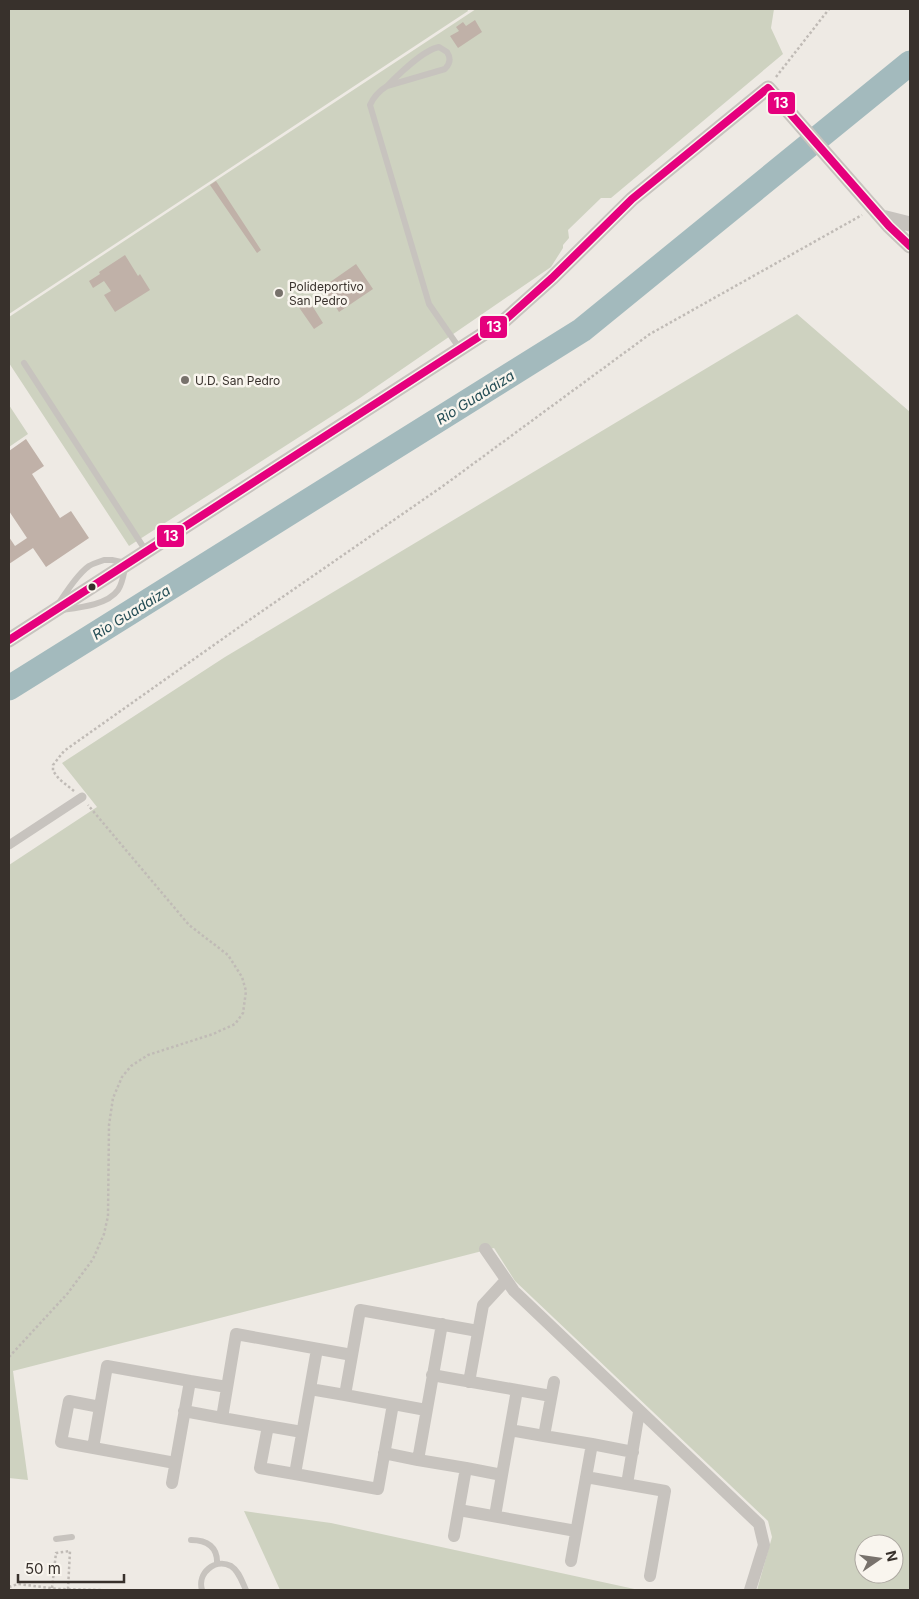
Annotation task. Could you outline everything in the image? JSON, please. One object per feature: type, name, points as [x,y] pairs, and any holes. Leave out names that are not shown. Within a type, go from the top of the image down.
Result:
[{"type":"street","points":[[9,640],[505,320],[552,278],[632,199],[768,88],[889,226],[910,246]]},
{"type":"street","points":[[878,213],[910,224]]},
{"type":"street","points":[[9,844],[82,797]]},
{"type":"street","points":[[485,1249],[514,1292],[760,1524],[764,1544],[750,1590]]},
{"type":"street","points":[[469,1382],[482,1305],[506,1280]]},
{"type":"street","points":[[345,1395],[360,1310],[478,1331]]},
{"type":"street","points":[[418,1460],[442,1324]]},
{"type":"street","points":[[222,1418],[236,1334],[352,1355]]},
{"type":"street","points":[[295,1474],[317,1349]]},
{"type":"street","points":[[93,1448],[107,1366],[227,1387]]},
{"type":"street","points":[[432,1375],[551,1396]]},
{"type":"street","points":[[172,1483],[190,1381]]},
{"type":"street","points":[[544,1436],[554,1382]]},
{"type":"street","points":[[310,1389],[426,1410]]},
{"type":"street","points":[[495,1516],[517,1390]]},
{"type":"street","points":[[100,1407],[68,1401],[61,1442],[175,1462]]},
{"type":"street","points":[[268,1426],[260,1468],[378,1489],[393,1404]]},
{"type":"street","points":[[184,1411],[302,1432]]},
{"type":"street","points":[[627,1484],[640,1412]]},
{"type":"street","points":[[510,1430],[632,1452]]},
{"type":"street","points":[[571,1561],[592,1444]]},
{"type":"street","points":[[384,1454],[502,1475]]},
{"type":"street","points":[[454,1536],[466,1468]]},
{"type":"street","points":[[586,1477],[665,1491],[650,1576]]},
{"type":"street","points":[[459,1510],[576,1531]]},
{"type":"lane","points":[[387,86],[408,66],[433,49],[439,47],[448,52],[450,59],[445,69],[387,86],[380,90],[370,105],[429,304],[460,349]]},
{"type":"lane","points":[[24,364],[146,551]]},
{"type":"lane","points":[[56,1539],[72,1537]]},
{"type":"lane","points":[[191,1540],[201,1540],[213,1547],[216,1552],[217,1564]]},
{"type":"lane","points":[[202,1590],[200,1584],[205,1571],[217,1564],[231,1566],[237,1571],[246,1590]]},
{"type":"path","points":[[768,88],[829,9]]},
{"type":"path","points":[[9,1357],[68,1293],[93,1259],[104,1234],[108,1216],[109,1125],[113,1098],[122,1077],[131,1066],[148,1055],[213,1034],[235,1024],[243,1013],[246,991],[242,977],[228,955],[189,925],[82,797],[59,779],[53,771],[53,765],[64,751],[443,486],[650,334],[878,213]]},
{"type":"path","points":[[52,1588],[56,1553],[70,1551],[68,1590]]},
{"type":"path","points":[[9,1587],[18,1584],[58,1590],[101,1590]]},
{"type":"green space","points":[[9,9],[467,9],[468,11],[9,314]]},
{"type":"green space","name":"Polideportivo San Pedro","points":[[476,9],[774,9],[771,28],[783,54],[611,198],[601,198],[568,230],[569,238],[551,267],[360,398],[129,546],[9,363],[9,317]]},
{"type":"green space","points":[[797,314],[910,412],[910,1590],[757,1590],[772,1537],[768,1521],[515,1281],[494,1248],[13,1371],[28,1480],[9,1478],[9,865],[97,807],[62,763],[225,657]]},
{"type":"green space","points":[[9,405],[28,434],[9,447]]},
{"type":"green space","points":[[244,1511],[331,1523],[639,1590],[280,1590]]},
{"type":"building","points":[[475,20],[482,32],[458,48],[450,36],[459,31],[456,27],[463,22],[466,26]]},
{"type":"building","points":[[216,181],[261,250],[257,253],[210,185]]},
{"type":"building","points":[[125,255],[138,276],[140,274],[150,290],[115,312],[104,295],[111,291],[104,281],[93,288],[89,281]]},
{"type":"building","points":[[356,264],[373,289],[339,312],[323,287]]},
{"type":"building","points":[[308,299],[323,323],[314,329],[298,306]]},
{"type":"building","points":[[26,439],[44,466],[32,474],[60,518],[71,511],[89,538],[46,567],[33,548],[9,564],[9,537],[15,546],[27,538],[9,511],[9,451]]},
{"type":"waterway","name":"Rio Guadaiza","points":[[9,688],[582,330],[910,63]]},
{"type":"transit line","name":"13","points":[[9,640],[505,320],[552,278],[632,199],[768,88],[889,226],[910,246]]},
{"type":"place","name":"Polideportivo San Pedro","points":[[279,293]]},
{"type":"place","name":"U.D. San Pedro","points":[[185,380]]}]
